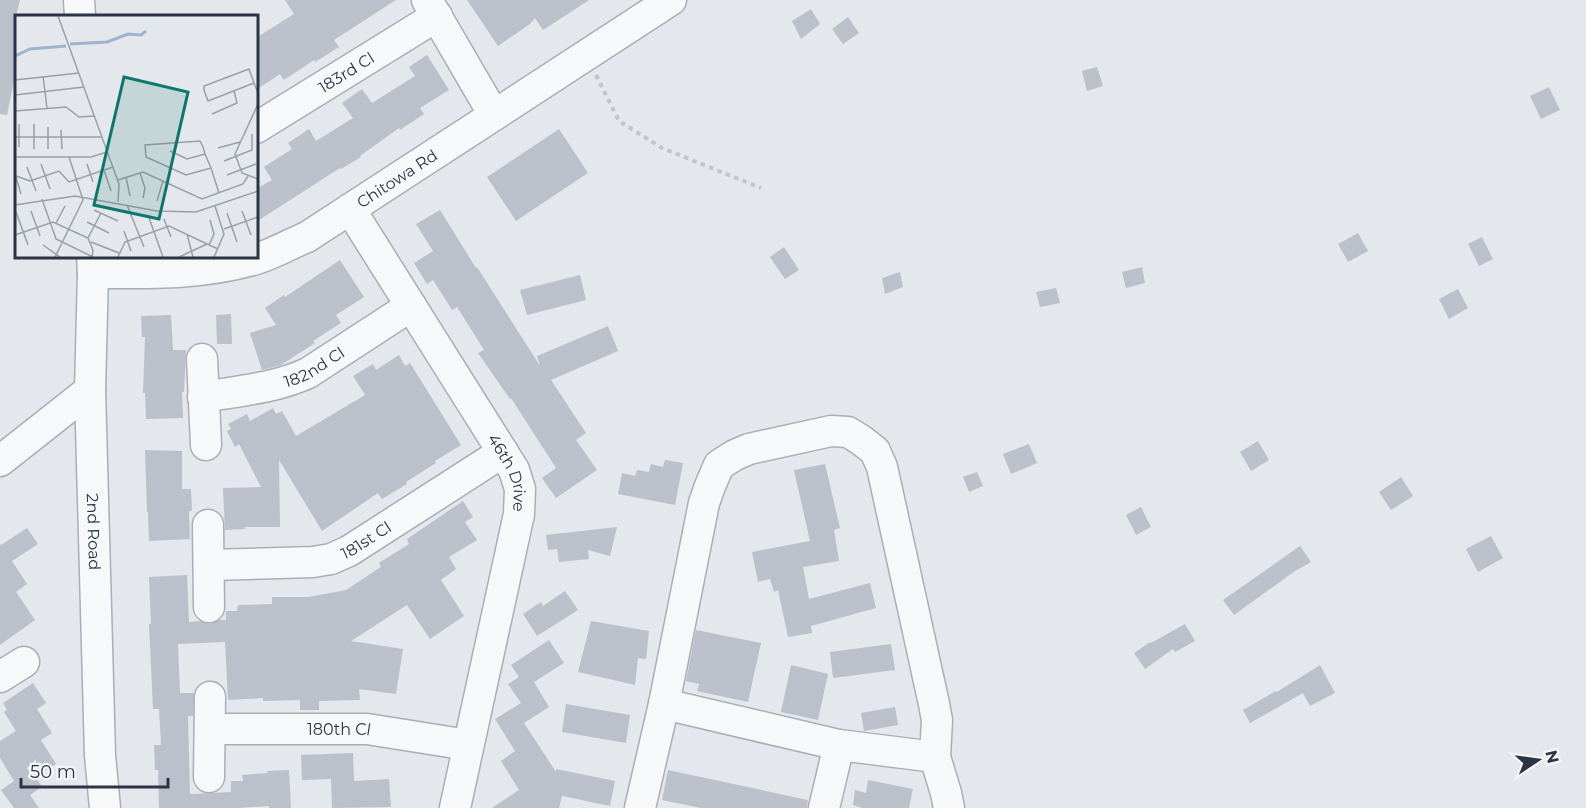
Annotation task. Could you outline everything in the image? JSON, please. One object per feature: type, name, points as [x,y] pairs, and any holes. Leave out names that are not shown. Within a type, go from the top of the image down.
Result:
[{"type":"street","points":[[79,0],[80,15]]},
{"type":"street","name":"Chitowa Rd","points":[[93,265],[166,274],[207,271],[257,259],[307,237],[586,55],[659,3]]},
{"type":"street","points":[[432,8],[494,115]]},
{"type":"street","name":"183rd Cl","points":[[258,125],[432,8]]},
{"type":"street","name":"46th Drive","points":[[350,209],[514,470],[520,489],[519,514],[454,808]]},
{"type":"street","name":"2nd Road","points":[[93,265],[90,390],[99,743],[105,808]]},
{"type":"street","name":"182nd Cl","points":[[203,398],[281,384],[309,373],[411,306]]},
{"type":"street","points":[[202,359],[206,445]]},
{"type":"street","points":[[0,461],[90,390]]},
{"type":"street","points":[[640,808],[664,704],[704,503],[719,465],[749,449],[831,431],[848,432],[861,440],[875,451],[882,467],[937,720],[935,757],[949,808]]},
{"type":"street","name":"181st Cl","points":[[209,566],[313,562],[331,559],[349,551],[503,452]]},
{"type":"street","points":[[208,525],[209,607]]},
{"type":"street","points":[[209,777],[210,697]]},
{"type":"street","points":[[664,704],[838,745],[935,757]]},
{"type":"street","name":"180th Cl","points":[[210,729],[367,729],[468,745]]},
{"type":"street","points":[[824,808],[838,745]]},
{"type":"path","points":[[586,55],[619,121],[662,148],[761,188]]},
{"type":"building","points":[[0,0],[20,0],[15,15],[15,76],[7,115],[0,114]]},
{"type":"building","points":[[285,0],[396,0],[334,40],[339,47],[284,80],[280,74],[258,89],[258,37],[294,14]]},
{"type":"building","points":[[467,0],[589,0],[543,30],[535,18],[498,46]]},
{"type":"building","points":[[811,9],[820,24],[801,39],[792,21]]},
{"type":"building","points":[[848,17],[859,33],[843,44],[832,29]]},
{"type":"building","points":[[427,55],[449,90],[420,108],[424,114],[400,130],[399,128],[361,157],[258,221],[258,188],[272,180],[264,167],[292,149],[288,143],[309,129],[316,141],[353,118],[342,103],[362,89],[372,103],[415,76],[409,67]]},
{"type":"building","points":[[1097,67],[1103,86],[1087,91],[1082,71]]},
{"type":"building","points":[[1549,87],[1560,110],[1541,119],[1530,96]]},
{"type":"building","points":[[559,129],[588,173],[516,221],[487,177]]},
{"type":"building","points":[[440,210],[540,366],[537,356],[608,326],[618,351],[551,380],[586,433],[576,440],[597,470],[556,498],[542,478],[556,468],[511,398],[478,353],[484,350],[457,307],[452,310],[433,280],[427,284],[414,263],[433,251],[416,224]]},
{"type":"building","points":[[1358,233],[1368,251],[1348,262],[1338,244]]},
{"type":"building","points":[[1482,237],[1493,259],[1479,266],[1468,244]]},
{"type":"building","points":[[784,247],[799,270],[785,279],[770,257]]},
{"type":"building","points":[[340,260],[364,297],[336,315],[341,323],[313,341],[315,343],[281,365],[262,370],[250,333],[276,325],[265,308]]},
{"type":"building","points":[[1142,267],[1145,283],[1126,288],[1122,272]]},
{"type":"building","points":[[900,272],[903,287],[885,294],[882,278]]},
{"type":"building","points":[[580,275],[586,300],[527,315],[520,290]]},
{"type":"building","points":[[1056,288],[1060,303],[1040,307],[1036,292]]},
{"type":"building","points":[[1458,289],[1468,308],[1449,319],[1439,299]]},
{"type":"building","points":[[231,314],[232,344],[217,344],[216,315]]},
{"type":"building","points":[[171,315],[173,350],[186,350],[184,392],[182,392],[183,418],[146,419],[145,393],[143,393],[145,337],[142,337],[141,316]]},
{"type":"building","points":[[399,355],[405,366],[410,363],[461,445],[435,461],[436,463],[406,482],[407,484],[382,499],[378,493],[322,531],[279,460],[280,527],[245,527],[245,529],[225,530],[223,488],[261,487],[239,444],[235,447],[227,431],[231,429],[228,424],[247,414],[250,421],[273,408],[276,414],[282,411],[296,436],[365,395],[353,376],[373,364],[376,370]]},
{"type":"building","points":[[1258,441],[1269,460],[1251,471],[1240,452]]},
{"type":"building","points":[[1029,444],[1037,463],[1011,474],[1003,454]]},
{"type":"building","points":[[145,450],[182,451],[182,489],[191,489],[190,539],[149,541]]},
{"type":"building","points":[[665,460],[683,463],[675,505],[618,494],[622,473],[635,476],[637,470],[649,472],[651,464],[663,467]]},
{"type":"building","points":[[825,464],[840,528],[834,530],[839,561],[803,567],[809,599],[870,583],[876,608],[811,626],[812,633],[788,637],[778,590],[774,592],[770,579],[758,582],[752,552],[810,541],[794,470]]},
{"type":"building","points":[[977,472],[983,486],[969,492],[963,477]]},
{"type":"building","points":[[1401,477],[1413,496],[1391,510],[1379,492]]},
{"type":"building","points":[[463,501],[473,517],[465,522],[477,540],[449,557],[456,569],[441,580],[464,616],[430,639],[407,605],[351,641],[403,649],[396,694],[359,689],[360,700],[319,701],[319,710],[300,710],[300,700],[263,701],[263,698],[228,700],[225,642],[178,644],[180,693],[194,693],[193,716],[188,716],[190,794],[231,792],[231,781],[243,781],[242,775],[289,770],[291,808],[269,808],[269,806],[159,808],[158,770],[155,770],[154,745],[161,745],[159,709],[153,709],[149,577],[187,575],[189,622],[200,621],[210,624],[226,620],[226,611],[237,611],[238,605],[272,604],[272,597],[308,597],[346,590],[381,567],[379,563],[409,544],[407,539]]},
{"type":"building","points":[[1141,507],[1151,527],[1136,535],[1126,515]]},
{"type":"building","points":[[617,527],[610,556],[588,550],[589,559],[559,562],[557,549],[548,550],[546,535]]},
{"type":"building","points":[[27,528],[38,544],[12,561],[27,584],[16,592],[35,620],[0,645],[0,544]]},
{"type":"building","points":[[1491,536],[1503,558],[1478,572],[1466,549]]},
{"type":"building","points":[[1300,546],[1311,562],[1234,615],[1223,600]]},
{"type":"building","points":[[565,591],[578,610],[537,636],[523,614],[541,602],[543,606]]},
{"type":"building","points":[[591,621],[649,631],[646,659],[638,658],[635,685],[578,672]]},
{"type":"building","points":[[1185,624],[1195,641],[1175,652],[1173,649],[1145,669],[1134,653]]},
{"type":"building","points":[[696,630],[761,643],[748,702],[697,691],[699,684],[686,681]]},
{"type":"building","points":[[549,640],[564,663],[534,682],[549,707],[524,723],[556,772],[556,769],[615,781],[610,806],[562,796],[559,808],[492,808],[519,790],[501,761],[515,751],[495,719],[521,703],[508,684],[519,677],[511,665]]},
{"type":"building","points":[[891,644],[895,670],[833,678],[830,652]]},
{"type":"building","points":[[791,665],[828,674],[818,720],[781,712]]},
{"type":"building","points":[[1320,665],[1335,693],[1310,706],[1303,693],[1250,723],[1243,710]]},
{"type":"building","points":[[33,683],[46,703],[37,709],[52,733],[41,740],[56,764],[35,776],[42,787],[30,795],[39,808],[14,808],[1,790],[14,781],[0,758],[0,741],[16,731],[4,712],[7,710],[3,703]]},
{"type":"building","points":[[566,704],[630,715],[626,743],[562,732]]},
{"type":"building","points":[[895,707],[898,725],[864,731],[861,713]]},
{"type":"building","points":[[353,753],[354,781],[389,779],[391,807],[332,808],[331,779],[302,780],[301,755]]},
{"type":"building","points":[[668,770],[808,800],[807,808],[701,808],[662,800]]},
{"type":"building","points":[[868,780],[913,789],[909,808],[862,808],[853,805],[855,790],[866,793]]}]
